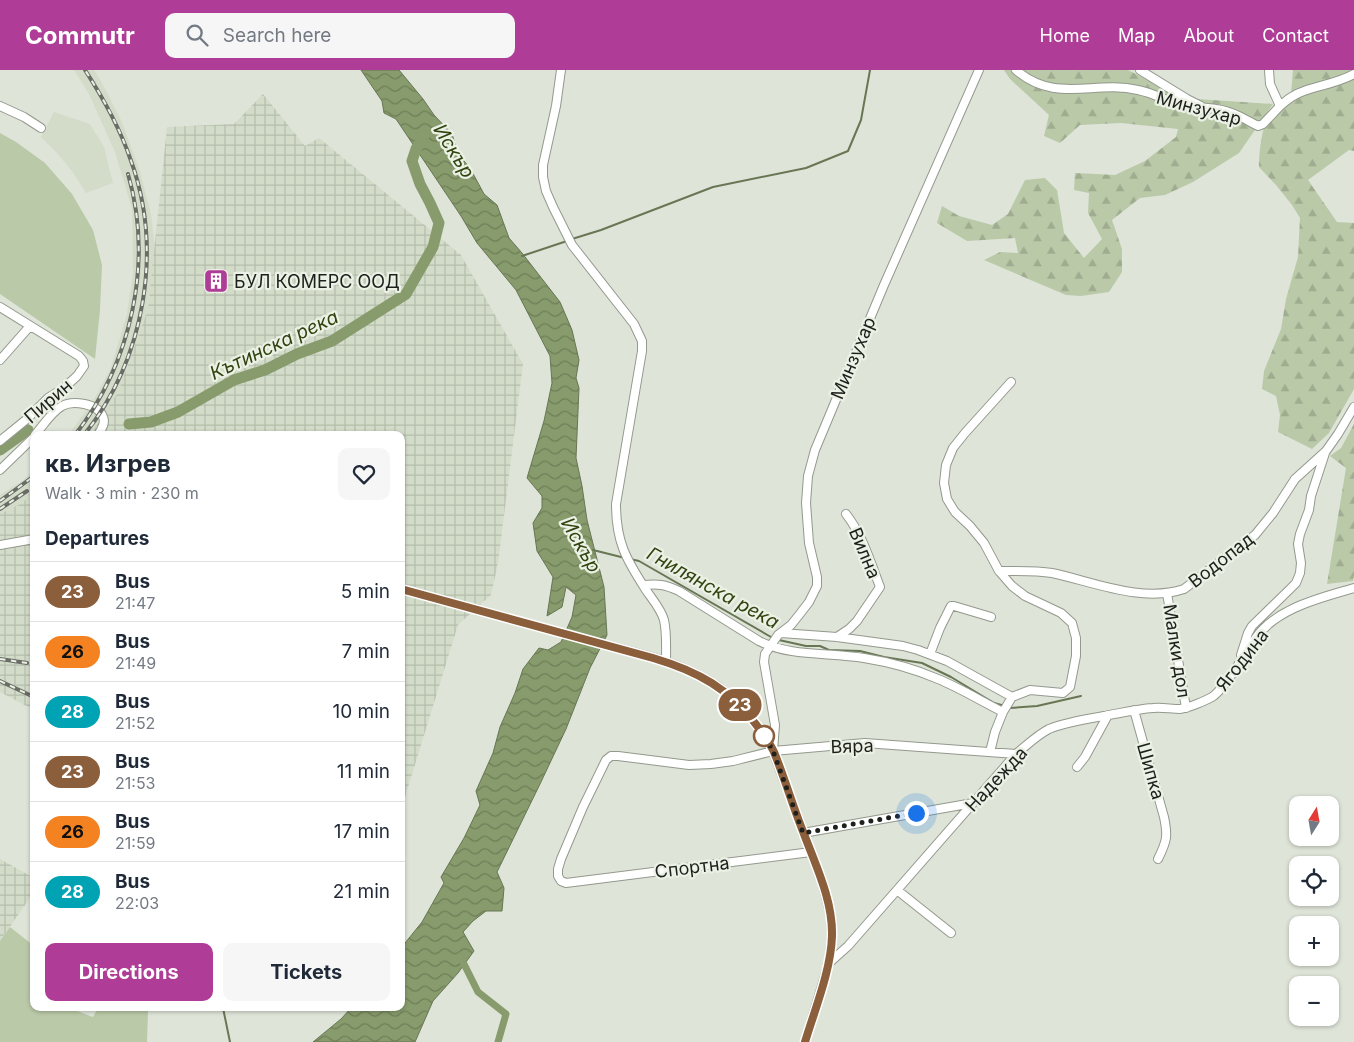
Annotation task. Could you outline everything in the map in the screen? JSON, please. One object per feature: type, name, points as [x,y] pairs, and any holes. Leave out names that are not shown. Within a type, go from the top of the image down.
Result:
[{"type":"street","points":[[561,70],[556,106],[542,165],[543,177],[546,192],[572,245],[634,324],[642,341],[642,351],[619,482],[616,522],[622,548],[633,570],[663,618],[666,631],[666,662]]},
{"type":"street","name":"Минзухар","points":[[771,645],[779,634],[791,625],[799,615],[809,602],[817,586],[817,577],[809,543],[806,503],[808,476],[815,450],[884,285],[979,70]]},
{"type":"street","name":"Минзухар","points":[[1016,70],[1030,81],[1045,86],[1060,89],[1126,88],[1139,90],[1170,102],[1231,113],[1258,126],[1263,124],[1280,106]]},
{"type":"street","points":[[1140,70],[1187,99],[1206,108]]},
{"type":"street","points":[[1269,70],[1270,84],[1280,106],[1291,97],[1304,91],[1333,83],[1354,74]]},
{"type":"street","points":[[0,106],[24,117],[41,128]]},
{"type":"street","points":[[0,307],[30,326],[0,360]]},
{"type":"street","name":"Пирин","points":[[0,441],[27,419],[48,398],[64,388],[77,376],[84,366],[83,360],[79,356],[30,326]]},
{"type":"street","points":[[990,752],[995,732],[1010,699],[1030,690],[1063,693],[1070,687],[1076,656],[1076,638],[1072,623],[1061,613],[1026,596],[1012,586],[999,571],[984,544],[970,526],[955,512],[947,500],[944,484],[946,464],[953,448],[1010,382]]},
{"type":"street","points":[[38,431],[56,410],[70,402],[86,404],[101,412],[104,421],[100,431]]},
{"type":"street","name":"Водопад","points":[[999,571],[1050,573],[1140,594],[1168,594],[1184,589],[1255,535],[1273,513],[1294,480],[1326,451],[1354,407]]},
{"type":"street","points":[[0,470],[30,440]]},
{"type":"street","points":[[1238,665],[1252,626],[1296,583],[1301,563],[1298,544],[1300,534],[1326,451]]},
{"type":"street","name":"Вилна","points":[[837,637],[857,622],[880,587],[862,537],[846,514]]},
{"type":"street","points":[[0,545],[30,540]]},
{"type":"street","points":[[643,585],[668,585],[759,641],[798,652],[864,658],[898,665],[940,680],[1003,711]]},
{"type":"street","name":"Ягодина","points":[[1212,698],[1238,665],[1255,638],[1276,619],[1304,603],[1354,588]]},
{"type":"street","points":[[405,590],[653,658],[688,670],[725,691],[750,716],[773,751],[822,884],[830,917],[832,936],[829,964],[805,1042]]},
{"type":"street","name":"Малки дол","points":[[1168,594],[1186,708]]},
{"type":"street","points":[[930,654],[951,606],[991,617]]},
{"type":"street","points":[[779,634],[837,637],[903,646],[930,654],[961,668],[1010,699]]},
{"type":"street","points":[[771,645],[765,654],[764,662],[775,725],[773,751]]},
{"type":"street","name":"Надежда","points":[[829,964],[848,946],[1016,754],[1048,730],[1061,725],[1134,710],[1186,708],[1212,698]]},
{"type":"street","name":"Шипка","points":[[1134,710],[1167,833],[1158,859]]},
{"type":"street","points":[[1077,767],[1085,757],[1108,715]]},
{"type":"street","name":"Вяра","points":[[574,882],[566,883],[561,881],[558,876],[558,869],[569,838],[606,760],[611,756],[689,765],[711,764],[733,761],[773,751],[865,744],[1016,754]]},
{"type":"street","points":[[803,833],[973,803]]},
{"type":"street","name":"Спортна","points":[[574,882],[811,852]]},
{"type":"street","points":[[897,890],[952,933]]},
{"type":"shaded area","points":[[74,70],[94,70],[122,122],[140,172],[151,214],[155,249],[148,309],[118,392],[93,431],[71,431],[92,403],[110,370],[127,314],[133,274],[132,209],[115,152],[89,94]]},
{"type":"shaded area","points":[[263,94],[305,146],[319,138],[461,255],[523,364],[498,563],[491,595],[458,625],[405,797],[405,431],[93,431],[118,392],[148,309],[167,127],[234,124]]},
{"type":"shaded area","points":[[54,112],[90,124],[104,147],[113,183],[86,193],[72,171],[41,137]]},
{"type":"shaded area","points":[[30,474],[30,495],[22,503],[0,514],[0,495]]},
{"type":"shaded area","points":[[30,495],[30,708],[0,692],[0,514],[22,503]]},
{"type":"shaded area","points":[[0,859],[30,876],[30,898],[0,941]]},
{"type":"green space","points":[[1004,70],[1128,70],[1171,92],[1197,99],[1273,104],[1239,153],[1193,182],[1165,195],[1140,198],[1112,220],[1122,249],[1122,272],[1109,292],[1081,296],[1066,295],[984,260],[1000,252],[1018,253],[1015,238],[967,241],[937,223],[942,206],[959,216],[992,225],[1008,214],[1025,180],[1045,178],[1057,190],[1064,233],[1084,258],[1102,239],[1088,213],[1089,193],[1074,190],[1075,173],[1115,175],[1145,161],[1176,137],[1178,129],[1121,123],[1080,125],[1060,143],[1044,136],[1049,115],[1010,79]]},
{"type":"green space","points":[[1293,70],[1354,70],[1354,151],[1349,150],[1308,180],[1337,222],[1354,223],[1354,389],[1329,433],[1312,449],[1278,432],[1280,415],[1276,396],[1262,389],[1264,371],[1281,329],[1286,299],[1298,257],[1300,218],[1276,185],[1259,167],[1260,152],[1264,126],[1270,111],[1274,105],[1291,94]]},
{"type":"green space","points":[[0,133],[45,163],[72,194],[93,230],[102,265],[95,359],[0,294]]},
{"type":"green space","points":[[1354,424],[1353,581],[1327,584],[1346,468],[1330,456],[1341,448]]},
{"type":"green space","points":[[10,927],[30,943],[30,1011],[77,1011],[93,1017],[96,1011],[148,1011],[147,1042],[0,1042],[0,941]]},
{"type":"water","name":"Искър","points":[[361,70],[399,70],[434,115],[452,134],[458,154],[470,168],[484,194],[497,205],[509,238],[560,302],[572,330],[579,360],[576,378],[579,388],[576,458],[587,520],[604,587],[607,635],[590,668],[566,729],[497,872],[504,888],[502,911],[486,911],[463,932],[474,951],[458,973],[433,1001],[415,1042],[313,1042],[348,1011],[405,1011],[405,943],[422,922],[444,883],[441,877],[464,838],[480,805],[476,791],[493,753],[500,727],[523,669],[539,648],[548,650],[561,642],[572,617],[576,595],[566,587],[562,607],[547,616],[553,577],[537,551],[533,523],[542,508],[542,496],[527,478],[544,421],[552,383],[550,356],[516,290],[477,243],[396,119],[384,113],[382,101]]},
{"type":"waterway","points":[[572,239],[601,230],[713,187],[806,168],[848,151],[861,120],[870,70]]},
{"type":"waterway","name":"Кътинска река","points":[[129,424],[151,422],[178,412],[234,380],[265,370],[297,354],[332,341],[406,294],[433,247],[439,223],[420,184],[412,161],[416,149],[424,136]]},
{"type":"waterway","points":[[522,256],[567,241]]},
{"type":"waterway","name":"Кътинска река","points":[[0,450],[28,430]]},
{"type":"waterway","name":"Гнилянска река","points":[[593,550],[625,558]]},
{"type":"waterway","name":"Гнилянска река","points":[[630,559],[639,561],[774,638]]},
{"type":"waterway","name":"Гнилянска река","points":[[779,640],[806,646],[820,646],[829,650],[860,651],[922,663],[951,677],[994,703],[1005,706]]},
{"type":"waterway","name":"Гнилянска река","points":[[1010,708],[1037,706],[1081,696]]},
{"type":"waterway","points":[[460,956],[478,992],[506,1014],[498,1042]]},
{"type":"waterway","points":[[224,1011],[230,1042]]},
{"type":"railway","points":[[85,70],[110,112],[130,158],[140,193],[146,229],[146,266],[143,302],[134,338],[122,372],[105,405],[87,431]]},
{"type":"railway","points":[[78,431],[94,407],[111,376],[123,344],[132,311],[137,277],[139,242],[128,174]]},
{"type":"railway","points":[[0,501],[30,479]]},
{"type":"railway","points":[[0,509],[27,491]]},
{"type":"railway","points":[[0,659],[27,663]]},
{"type":"railway","points":[[0,681],[30,695]]},
{"type":"bus line","name":"23","points":[[405,590],[653,658],[688,670],[725,691],[750,716],[763,733],[773,751],[822,884],[830,917],[832,936],[829,964],[805,1042]]},
{"type":"place","name":"БУЛ КОМЕРС ООД","points":[[216,281]]},
{"type":"route","points":[[764,736],[763,733],[773,751],[803,833],[916,813]]}]
